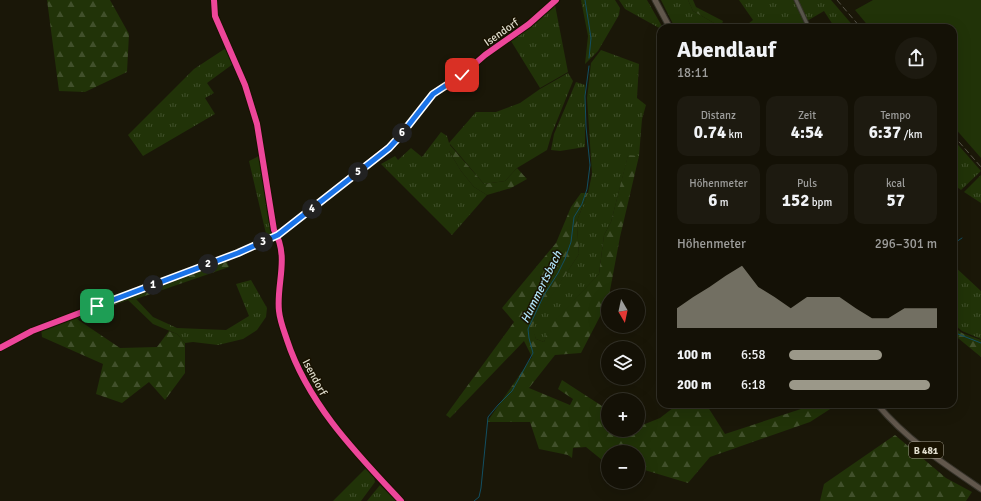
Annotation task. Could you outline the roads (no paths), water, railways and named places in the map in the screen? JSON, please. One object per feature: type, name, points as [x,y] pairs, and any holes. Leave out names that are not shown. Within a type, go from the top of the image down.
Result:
[{"type":"main road","points":[[655,0],[668,24]]},
{"type":"main road","name":"B 481","points":[[881,408],[900,429],[924,450],[981,489]]},
{"type":"street","name":"Isendorf","points":[[214,0],[215,16],[245,86],[257,124],[274,230],[278,235],[282,262],[279,310],[291,351],[300,373],[314,398],[346,442],[401,501]]},
{"type":"street","name":"Isendorf","points":[[0,348],[32,330],[238,253],[278,235],[389,148],[433,94],[462,75],[485,55],[529,24],[556,0]]},
{"type":"street","points":[[796,0],[807,24]]},
{"type":"waterway","name":"Hummertsbach","points":[[585,0],[591,38],[589,58]]},
{"type":"waterway","name":"Hummertsbach","points":[[474,501],[479,497],[481,488],[488,417],[512,391],[533,353],[528,329],[544,295],[565,259],[571,242],[574,217],[582,204],[587,189],[590,165],[586,127],[585,96],[589,66]]},
{"type":"waterway","points":[[957,241],[962,238]]},
{"type":"waterway","points":[[957,334],[981,343]]},
{"type":"railway","points":[[837,0],[858,24]]},
{"type":"railway","points":[[957,140],[981,167]]}]
